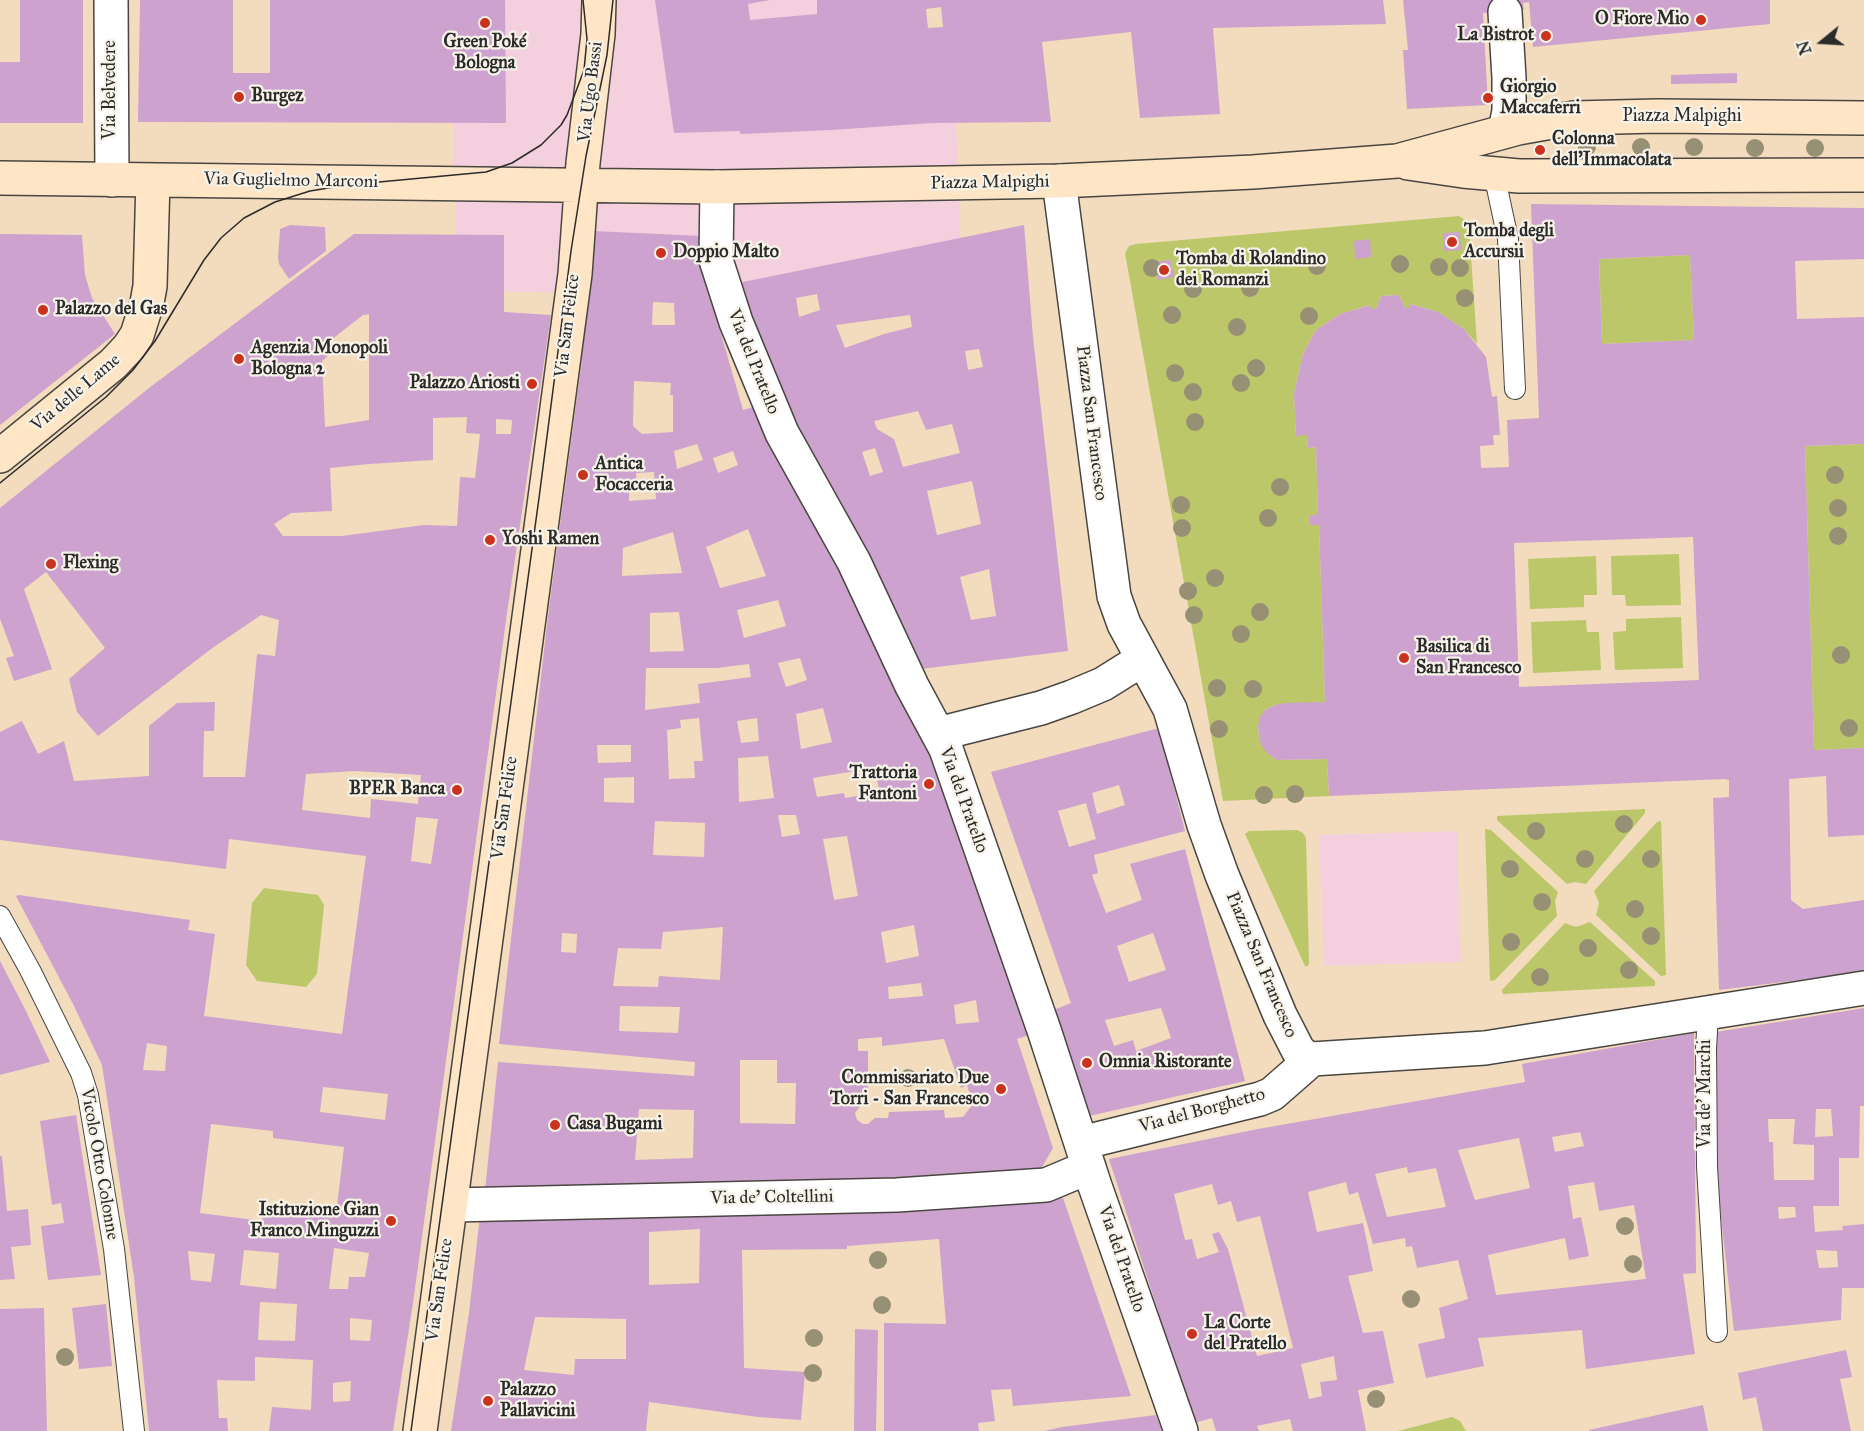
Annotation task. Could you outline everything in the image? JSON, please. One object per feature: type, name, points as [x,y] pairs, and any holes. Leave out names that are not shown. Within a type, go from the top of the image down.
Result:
[{"type":"street","name":"Via Belvedere","points":[[111,0],[112,180]]},
{"type":"street","name":"Via Ugo Bassi","points":[[581,184],[597,44],[599,0]]},
{"type":"street","points":[[1505,12],[1509,111],[1505,131]]},
{"type":"street","name":"Piazza Malpighi","points":[[581,184],[717,187],[1059,181],[1253,172],[1397,161],[1505,131],[1553,121],[1593,117],[1864,118]]},
{"type":"street","name":"Piazza Malpighi","points":[[1397,161],[1519,176],[1864,175]]},
{"type":"street","name":"Via Guglielmo Marconi","points":[[0,178],[581,184]]},
{"type":"street","name":"Via delle Lame","points":[[0,456],[108,369],[137,335],[150,286],[153,180]]},
{"type":"street","name":"Piazza San Francesco","points":[[1059,181],[1111,581],[1118,612],[1175,720],[1204,825],[1222,875],[1280,1015],[1298,1050],[1304,1056],[1312,1059]]},
{"type":"street","name":"Via San Felice","points":[[420,1431],[575,274],[581,184]]},
{"type":"street","name":"Via del Pratello","points":[[717,187],[716,260],[736,322],[782,433],[854,562],[912,686],[951,762],[1181,1431]]},
{"type":"street","points":[[938,734],[1041,708],[1080,694],[1103,684],[1143,659]]},
{"type":"street","name":"Via de' Marchi","points":[[1708,1014],[1864,988]]},
{"type":"street","points":[[1312,1059],[1507,1046],[1708,1014]]},
{"type":"street","name":"Via del Borghetto","points":[[1088,1165],[1272,1094],[1312,1059]]},
{"type":"street","name":"Via de' Coltellini","points":[[452,1205],[897,1195],[1046,1185],[1088,1165]]},
{"type":"lane","points":[[1494,174],[1508,239],[1515,388]]},
{"type":"lane","name":"Vicolo Otto Colonne","points":[[0,916],[30,970],[76,1064],[88,1095],[114,1250],[134,1431]]},
{"type":"lane","name":"Via de' Marchi","points":[[1708,1014],[1707,1167],[1717,1332]]},
{"type":"shaded area","points":[[449,0],[887,0],[954,68],[961,255],[776,296],[700,307],[688,295],[475,291],[458,285]]},
{"type":"shaded area","points":[[1457,831],[1461,962],[1324,966],[1319,835]]},
{"type":"green space","points":[[1459,216],[1469,227],[1477,344],[1464,329],[1438,312],[1411,304],[1410,308],[1405,308],[1399,295],[1381,296],[1376,309],[1371,309],[1369,305],[1340,314],[1316,330],[1303,354],[1294,393],[1296,435],[1307,435],[1308,448],[1316,447],[1318,515],[1310,516],[1310,525],[1319,525],[1325,702],[1275,705],[1265,710],[1258,727],[1259,738],[1268,754],[1278,760],[1327,759],[1329,796],[1223,801],[1125,253],[1129,246],[1136,244]]},
{"type":"green space","points":[[1690,255],[1694,340],[1602,344],[1599,259]]},
{"type":"green space","points":[[1864,444],[1864,748],[1814,750],[1805,446]]},
{"type":"green space","points":[[1679,554],[1681,605],[1626,606],[1625,595],[1612,595],[1611,556]]},
{"type":"green space","points":[[1596,556],[1597,595],[1584,595],[1584,607],[1530,609],[1528,559]]},
{"type":"green space","points":[[1681,617],[1683,668],[1615,670],[1613,632],[1626,631],[1626,619]]},
{"type":"green space","points":[[1586,620],[1587,632],[1599,632],[1601,670],[1533,673],[1531,622]]},
{"type":"green space","points":[[1645,809],[1645,813],[1586,884],[1575,882],[1567,884],[1497,820],[1497,816]]},
{"type":"green space","points":[[1661,821],[1666,975],[1661,976],[1596,915],[1599,903],[1594,891],[1657,822]]},
{"type":"green space","points":[[1485,829],[1491,830],[1558,892],[1555,901],[1557,916],[1495,980],[1490,981]]},
{"type":"green space","points":[[1297,830],[1306,838],[1308,966],[1305,966],[1245,834],[1249,831]]},
{"type":"green space","points":[[264,888],[318,895],[324,905],[317,974],[306,987],[257,981],[246,965],[252,903]]},
{"type":"green space","points":[[1590,922],[1655,981],[1655,986],[1503,994],[1502,990],[1565,923],[1576,927]]},
{"type":"green space","points":[[1452,1417],[1460,1421],[1466,1431],[1398,1431]]},
{"type":"building","points":[[20,0],[83,0],[83,123],[0,123],[0,62],[20,62]]},
{"type":"building","points":[[140,0],[233,0],[233,73],[270,73],[270,0],[505,0],[506,123],[138,122]]},
{"type":"building","points":[[655,0],[770,0],[748,4],[750,20],[817,14],[817,0],[1383,0],[1386,24],[1213,28],[1220,114],[1140,118],[1131,32],[1042,42],[1051,122],[932,123],[741,134],[739,131],[674,133]],"holes":[[[941,7],[943,27],[928,28],[926,9]]]},
{"type":"building","points":[[1403,0],[1770,0],[1770,24],[1533,47],[1529,2],[1523,3],[1524,10],[1483,13],[1488,105],[1407,109],[1403,50],[1408,50]]},
{"type":"building","points":[[1737,73],[1737,83],[1671,84],[1671,75]]},
{"type":"building","points":[[1531,204],[1864,208],[1864,259],[1795,261],[1797,319],[1864,317],[1864,444],[1805,446],[1814,750],[1864,748],[1864,835],[1828,837],[1826,776],[1789,779],[1791,900],[1803,909],[1864,900],[1864,972],[1719,990],[1713,798],[1729,797],[1729,780],[1329,796],[1327,759],[1277,760],[1262,746],[1258,726],[1265,710],[1285,703],[1325,702],[1319,525],[1310,525],[1310,515],[1318,515],[1316,447],[1308,448],[1307,435],[1296,436],[1294,393],[1303,354],[1316,330],[1340,314],[1370,305],[1371,309],[1376,309],[1381,296],[1399,295],[1405,308],[1410,308],[1410,304],[1438,312],[1464,329],[1486,357],[1492,397],[1497,396],[1500,435],[1493,435],[1494,445],[1480,446],[1481,468],[1509,467],[1507,420],[1539,418]],"holes":[[[1690,255],[1694,340],[1602,344],[1599,259]],[[1693,537],[1699,680],[1519,687],[1514,543]]]},
{"type":"building","points":[[290,225],[325,227],[326,251],[289,279],[279,264],[278,258],[280,229]]},
{"type":"building","points":[[1024,225],[1033,337],[1068,651],[921,669],[803,454],[738,283]],"holes":[[[817,294],[820,310],[799,317],[796,298]],[[910,315],[912,327],[845,348],[836,325]],[[979,349],[983,367],[968,370],[965,351]],[[918,411],[926,430],[952,424],[960,453],[903,467],[894,439],[877,429],[874,421]],[[875,448],[883,472],[870,476],[862,452]],[[972,481],[981,524],[937,535],[927,491]],[[989,569],[996,616],[971,620],[960,577]]]},
{"type":"building","points":[[593,231],[702,236],[708,289],[743,410],[760,405],[934,758],[1032,1034],[1017,1039],[1053,1148],[1038,1174],[485,1191],[498,1062],[694,1076],[695,1062],[499,1044],[548,616],[581,367]],"holes":[[[653,302],[674,303],[675,325],[652,325]],[[634,381],[671,383],[670,395],[673,395],[673,432],[642,434],[633,426]],[[697,444],[703,460],[677,469],[674,451]],[[733,451],[738,465],[718,473],[713,458]],[[654,472],[656,499],[629,501],[629,487],[637,486],[636,473]],[[748,529],[766,576],[720,588],[706,547]],[[673,532],[682,573],[622,576],[623,548]],[[778,600],[786,626],[744,638],[737,610]],[[679,612],[684,651],[650,652],[650,613]],[[800,658],[807,680],[786,687],[778,663]],[[749,664],[751,677],[698,684],[700,703],[645,710],[646,668],[717,668]],[[823,708],[832,742],[801,749],[796,714]],[[699,718],[703,761],[694,761],[695,778],[669,779],[667,730],[681,728],[680,720]],[[757,718],[759,741],[741,743],[737,721]],[[597,745],[631,745],[631,762],[598,763]],[[768,756],[774,798],[739,802],[738,758]],[[874,768],[880,792],[845,798],[844,793],[817,797],[813,778]],[[634,777],[634,803],[604,802],[604,778]],[[778,815],[796,815],[800,834],[782,837]],[[655,821],[705,823],[704,857],[653,855]],[[847,836],[858,896],[834,900],[823,839]],[[914,925],[919,956],[886,963],[881,932]],[[723,927],[720,980],[659,976],[658,987],[613,986],[618,948],[661,949],[663,932]],[[562,933],[577,934],[576,953],[561,952]],[[921,983],[923,996],[889,999],[888,987]],[[976,1000],[979,1022],[956,1024],[954,1005]],[[620,1006],[680,1007],[678,1033],[619,1031]],[[882,1037],[882,1046],[944,1039],[961,1088],[967,1085],[973,1104],[963,1117],[945,1118],[944,1110],[889,1112],[888,1118],[875,1118],[868,1124],[863,1124],[857,1120],[855,1113],[862,1104],[862,1092],[868,1091],[868,1051],[858,1051],[858,1039]],[[740,1060],[777,1060],[777,1083],[796,1083],[795,1124],[740,1123]],[[639,1109],[694,1110],[693,1158],[635,1160]]]},
{"type":"building","name":"Tomba degli Accursii","points":[[1460,232],[1461,250],[1444,251],[1443,233]]},
{"type":"building","points":[[0,234],[82,235],[85,275],[92,298],[115,334],[0,425]]},
{"type":"building","points":[[354,234],[504,235],[504,312],[551,315],[507,613],[413,1303],[393,1431],[269,1431],[272,1407],[311,1410],[313,1360],[255,1357],[255,1381],[217,1380],[219,1418],[227,1418],[228,1431],[149,1431],[134,1277],[102,1065],[73,1004],[16,896],[190,920],[188,930],[215,934],[204,1016],[342,1034],[366,856],[229,839],[226,869],[0,840],[0,732],[22,721],[38,754],[64,741],[74,781],[149,776],[149,726],[177,703],[215,702],[214,731],[204,731],[203,777],[245,777],[257,654],[275,656],[279,620],[261,615],[211,649],[98,736],[77,712],[69,679],[105,648],[46,572],[24,589],[52,669],[14,681],[6,658],[14,656],[0,619],[0,508],[149,388]],"holes":[[[369,314],[369,420],[325,427],[322,361],[330,354],[331,340],[363,315]],[[467,417],[466,433],[480,434],[475,478],[460,477],[457,526],[424,525],[342,536],[283,536],[274,524],[291,513],[332,511],[330,468],[433,460],[433,418]],[[496,419],[512,420],[511,434],[496,434]],[[355,771],[421,775],[418,804],[371,799],[370,818],[302,810],[306,774]],[[416,817],[438,819],[431,864],[411,861]],[[147,1043],[167,1046],[165,1071],[143,1070]],[[323,1087],[388,1094],[385,1120],[320,1112]],[[211,1124],[273,1131],[273,1138],[344,1147],[336,1215],[264,1205],[262,1221],[200,1213]],[[334,1248],[369,1253],[365,1277],[349,1277],[348,1289],[329,1289]],[[244,1250],[279,1253],[276,1289],[240,1285]],[[188,1251],[215,1254],[211,1282],[191,1280]],[[260,1302],[297,1304],[295,1341],[258,1340]],[[350,1318],[372,1320],[370,1341],[350,1340]],[[351,1381],[350,1401],[333,1402],[333,1383]]]},
{"type":"building","points":[[1370,239],[1371,257],[1355,259],[1354,241]]},
{"type":"building","name":"Tomba di Rolandino dei Romanzi","points":[[1171,260],[1174,277],[1158,280],[1155,262]]},
{"type":"building","points":[[1159,728],[1185,831],[1094,855],[1098,873],[1092,875],[1106,913],[1142,900],[1130,864],[1185,849],[1245,1081],[1089,1116],[1051,1011],[1071,1003],[991,772]],"holes":[[[1119,785],[1125,805],[1097,814],[1092,793]],[[1086,803],[1096,839],[1069,847],[1058,811]],[[1153,933],[1166,970],[1129,982],[1117,946]],[[1161,1008],[1171,1038],[1136,1051],[1133,1040],[1114,1046],[1105,1020]]]},
{"type":"building","points":[[0,961],[50,1062],[0,1075]]},
{"type":"building","points":[[1864,1008],[1864,1106],[1860,1106],[1859,1158],[1839,1158],[1839,1206],[1813,1206],[1815,1232],[1843,1230],[1842,1226],[1864,1224],[1864,1288],[1842,1288],[1841,1320],[1734,1331],[1718,1191],[1716,1032]],"holes":[[[1816,1109],[1831,1109],[1833,1136],[1815,1137]],[[1768,1119],[1795,1119],[1793,1144],[1814,1145],[1814,1180],[1774,1180],[1773,1142],[1769,1142]],[[1778,1207],[1795,1207],[1796,1217],[1779,1219]],[[1816,1250],[1837,1251],[1838,1267],[1819,1268]]]},
{"type":"building","points":[[1694,1033],[1696,1273],[1683,1274],[1695,1354],[1586,1369],[1582,1330],[1478,1338],[1484,1366],[1426,1378],[1418,1344],[1445,1338],[1439,1308],[1468,1299],[1458,1260],[1417,1268],[1412,1246],[1406,1247],[1405,1238],[1373,1244],[1358,1192],[1349,1195],[1346,1182],[1308,1192],[1317,1232],[1363,1223],[1373,1271],[1348,1276],[1363,1333],[1383,1331],[1394,1383],[1358,1390],[1366,1431],[1293,1431],[1290,1419],[1257,1426],[1259,1431],[1216,1431],[1212,1418],[1194,1423],[1109,1159],[1258,1129],[1525,1082],[1522,1064]],"holes":[[[1580,1132],[1584,1146],[1555,1152],[1552,1137]],[[1519,1138],[1530,1188],[1475,1200],[1458,1150]],[[1407,1167],[1408,1173],[1436,1168],[1446,1207],[1387,1217],[1375,1174]],[[1594,1182],[1599,1211],[1634,1205],[1646,1279],[1496,1295],[1488,1255],[1565,1238],[1569,1260],[1589,1256],[1581,1217],[1573,1219],[1568,1186]],[[1212,1184],[1218,1205],[1231,1201],[1237,1222],[1260,1216],[1293,1348],[1257,1356],[1228,1249],[1219,1232],[1212,1234],[1219,1252],[1197,1259],[1192,1239],[1185,1240],[1174,1194]],[[1334,1356],[1337,1380],[1320,1382],[1322,1396],[1309,1399],[1301,1364]]]},
{"type":"building","points":[[76,1115],[101,1275],[48,1280],[41,1226],[64,1223],[61,1203],[52,1205],[40,1121]]},
{"type":"building","points":[[0,1156],[2,1156],[7,1211],[28,1209],[31,1245],[11,1247],[15,1279],[0,1280]]},
{"type":"building","points":[[1063,1198],[1131,1396],[1013,1406],[1011,1389],[991,1390],[995,1421],[978,1423],[979,1431],[884,1431],[884,1323],[946,1324],[939,1239],[847,1246],[847,1249],[742,1250],[744,1368],[805,1372],[801,1420],[758,1417],[649,1402],[646,1431],[451,1431],[469,1313],[480,1215],[936,1207]],"holes":[[[700,1229],[699,1283],[649,1285],[649,1232]],[[535,1317],[626,1319],[626,1359],[575,1359],[574,1375],[524,1370]]]},
{"type":"building","points":[[106,1304],[112,1366],[79,1369],[72,1308]]},
{"type":"building","points":[[44,1308],[47,1431],[0,1431],[0,1309]]},
{"type":"building","points":[[855,1329],[878,1330],[876,1431],[854,1431]]},
{"type":"building","points":[[1846,1350],[1852,1377],[1840,1379],[1851,1431],[1763,1431],[1756,1397],[1743,1400],[1738,1373]]},
{"type":"building","points":[[1703,1405],[1708,1431],[1589,1431],[1589,1430]]},
{"type":"building","points":[[1156,1415],[1162,1431],[1044,1431],[1062,1427]]},
{"type":"tram line","points":[[0,483],[106,397],[133,370],[155,341],[204,260],[221,238],[244,218],[275,202],[310,191],[347,185],[486,172],[512,163],[541,145],[561,125],[567,115],[584,70],[587,39],[583,0]]},
{"type":"tram line","points":[[411,1431],[571,251],[586,156],[607,55],[613,0]]},
{"type":"place","name":"O Fiore Mio","points":[[1701,20]]},
{"type":"place","name":"Green Poké Bologna","points":[[485,23]]},
{"type":"place","name":"La Bistrot","points":[[1546,36]]},
{"type":"place","name":"Burgez","points":[[239,97]]},
{"type":"place","name":"Giorgio Maccaferri","points":[[1488,98]]},
{"type":"place","name":"Colonna dell'Immacolata","points":[[1540,150]]},
{"type":"place","name":"Tomba degli Accursii","points":[[1452,242]]},
{"type":"place","name":"Doppio Malto","points":[[661,253]]},
{"type":"place","name":"Tomba di Rolandino dei Romanzi","points":[[1164,270]]},
{"type":"place","name":"Palazzo del Gas","points":[[43,310]]},
{"type":"place","name":"Agenzia Monopoli Bologna 2","points":[[239,359]]},
{"type":"place","name":"Palazzo Ariosti","points":[[532,384]]},
{"type":"place","name":"Antica Focacceria","points":[[583,475]]},
{"type":"place","name":"Yoshi Ramen","points":[[490,540]]},
{"type":"place","name":"Flexing","points":[[51,564]]},
{"type":"place","name":"Basilica di San Francesco","points":[[1404,658]]},
{"type":"place","name":"Trattoria Fantoni","points":[[929,784]]},
{"type":"place","name":"BPER Banca","points":[[457,790]]},
{"type":"place","name":"Omnia Ristorante","points":[[1087,1063]]},
{"type":"place","name":"Commissariato Due Torri - San Francesco","points":[[1001,1089]]},
{"type":"place","name":"Casa Bugami","points":[[555,1125]]},
{"type":"place","name":"Istituzione Gian Franco Minguzzi","points":[[391,1221]]},
{"type":"place","name":"La Corte del Pratello","points":[[1192,1334]]},
{"type":"place","name":"Palazzo Pallavicini","points":[[488,1401]]}]
